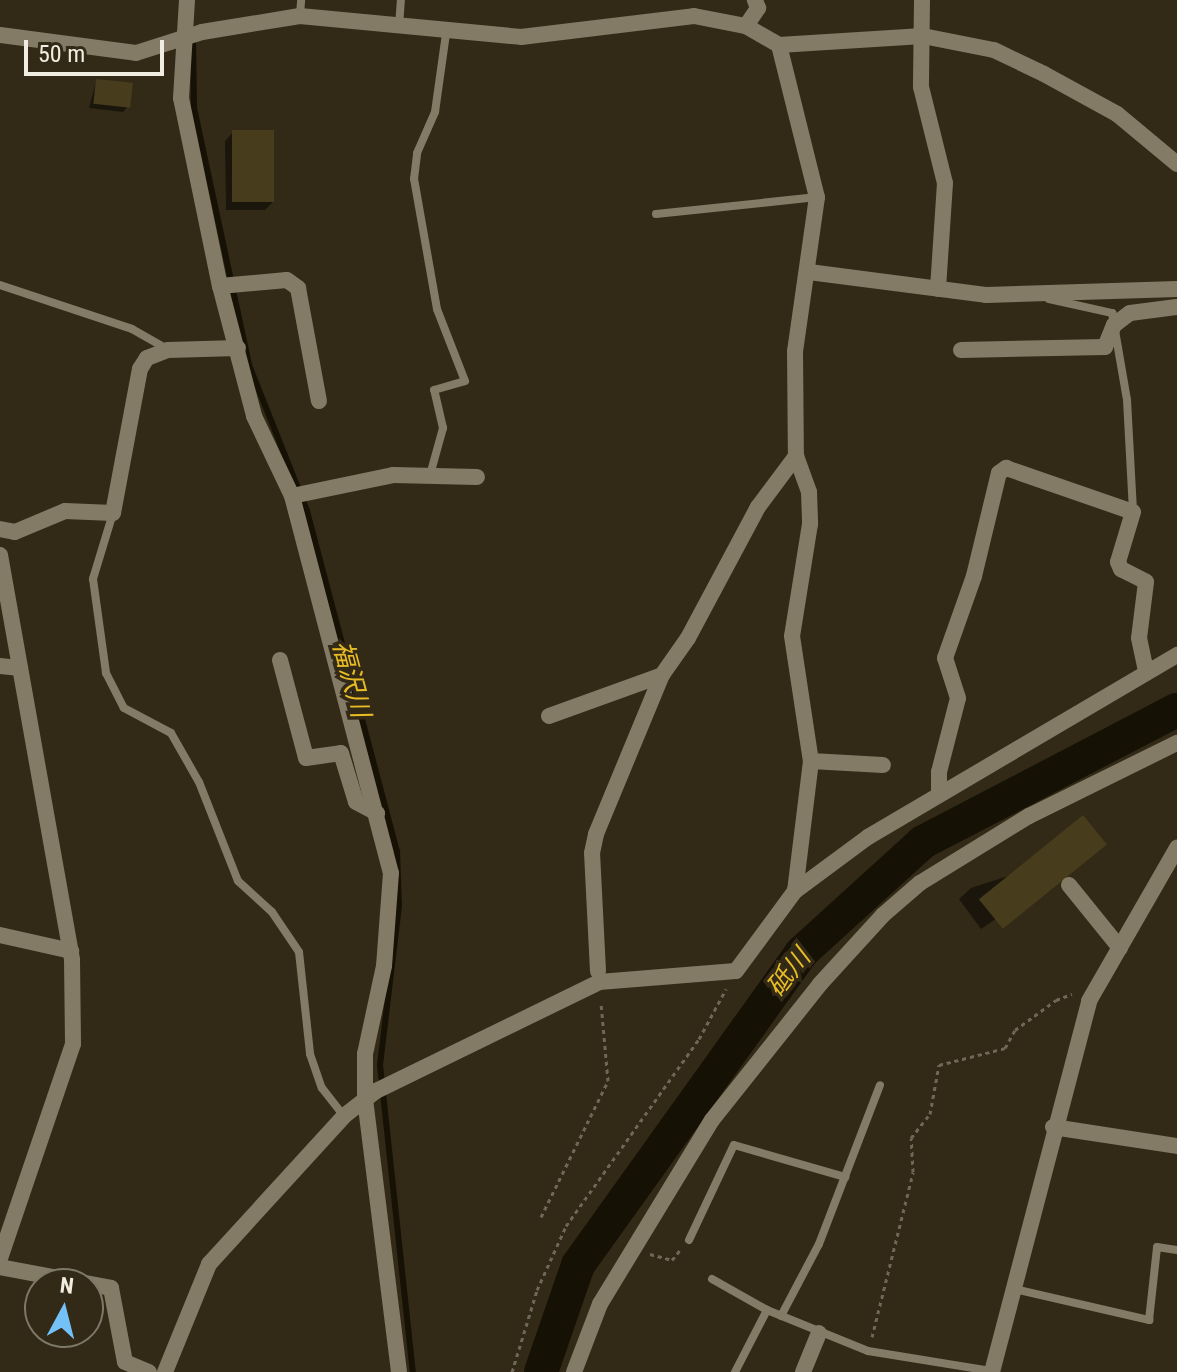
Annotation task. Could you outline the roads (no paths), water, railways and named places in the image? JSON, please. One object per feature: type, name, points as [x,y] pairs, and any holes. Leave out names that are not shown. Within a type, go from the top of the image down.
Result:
[{"type":"street","points":[[187,0],[182,39],[181,98],[220,286],[254,416],[292,496],[391,873],[391,918],[365,1054],[377,1093],[389,1319],[400,1369]]},
{"type":"street","points":[[746,26],[758,8],[755,0]]},
{"type":"street","points":[[922,0],[921,87],[945,183],[938,289]]},
{"type":"street","points":[[0,35],[136,53],[300,8],[446,34],[521,37],[694,16],[746,26],[779,45],[923,36],[994,50],[1044,74],[1117,114],[1177,164]]},
{"type":"street","points":[[779,45],[817,197],[809,272],[795,351],[796,456],[809,492],[810,524],[792,636],[811,761],[795,891]]},
{"type":"street","points":[[809,272],[938,289],[1032,295],[1177,289]]},
{"type":"street","points":[[220,286],[287,280],[298,288],[319,401]]},
{"type":"street","points":[[961,350],[1105,347],[1114,325],[1130,313],[1177,307]]},
{"type":"street","points":[[0,529],[15,532],[65,511],[113,513],[140,369],[147,358],[168,350],[238,348]]},
{"type":"street","points":[[598,977],[592,853],[662,675],[688,638],[758,507],[796,456]]},
{"type":"street","points":[[939,790],[939,772],[958,698],[945,658],[974,576],[999,473],[1006,468],[1133,512],[1118,562],[1121,569],[1146,582],[1139,638],[1146,672]]},
{"type":"street","points":[[292,496],[393,475],[477,477]]},
{"type":"street","points":[[0,555],[71,951],[73,1044],[0,1258]]},
{"type":"street","points":[[165,1372],[209,1264],[344,1116],[377,1093],[457,1048],[529,1019],[598,977],[736,971],[795,891],[939,790],[1177,655]]},
{"type":"street","points":[[280,660],[306,758],[341,753],[356,802],[377,813]]},
{"type":"street","points":[[0,666],[20,668]]},
{"type":"street","points":[[549,716],[662,675]]},
{"type":"street","points":[[574,1372],[600,1304],[712,1120],[820,984],[883,915],[920,883],[1029,816],[1177,743]]},
{"type":"street","points":[[811,761],[883,765]]},
{"type":"street","points":[[992,1371],[1053,1127],[1098,986],[1177,848]]},
{"type":"street","points":[[1069,885],[1120,948]]},
{"type":"street","points":[[0,935],[71,951]]},
{"type":"street","points":[[1053,1127],[1177,1146]]},
{"type":"street","points":[[0,1267],[111,1288],[125,1362],[149,1372]]},
{"type":"street","points":[[803,1372],[819,1333]]},
{"type":"lane","points":[[399,28],[401,0]]},
{"type":"lane","points":[[430,476],[443,428],[434,390],[465,381],[437,309],[414,179],[417,153],[435,112],[446,34]]},
{"type":"lane","points":[[656,214],[817,197]]},
{"type":"lane","points":[[0,285],[132,329],[168,350]]},
{"type":"lane","points":[[1032,295],[1112,313],[1127,400],[1133,512]]},
{"type":"lane","points":[[113,513],[93,579],[106,673],[124,708],[171,733],[199,782],[238,881],[272,912],[299,952],[310,1054],[322,1088],[344,1116]]},
{"type":"lane","points":[[781,1316],[845,1177],[880,1085]]},
{"type":"lane","points":[[689,1240],[734,1145],[845,1177]]},
{"type":"lane","points":[[1013,1289],[1149,1320],[1157,1247],[1177,1250]]},
{"type":"lane","points":[[712,1279],[767,1310],[868,1351],[992,1371]]},
{"type":"lane","points":[[735,1372],[767,1310]]},
{"type":"waterway","name":"福沢川","points":[[193,35],[194,108],[249,365],[307,511],[397,852],[399,906],[380,1065],[413,1372]]},
{"type":"waterway","name":"砥川","points":[[541,1372],[578,1265],[801,953],[923,842],[1177,710]]}]
